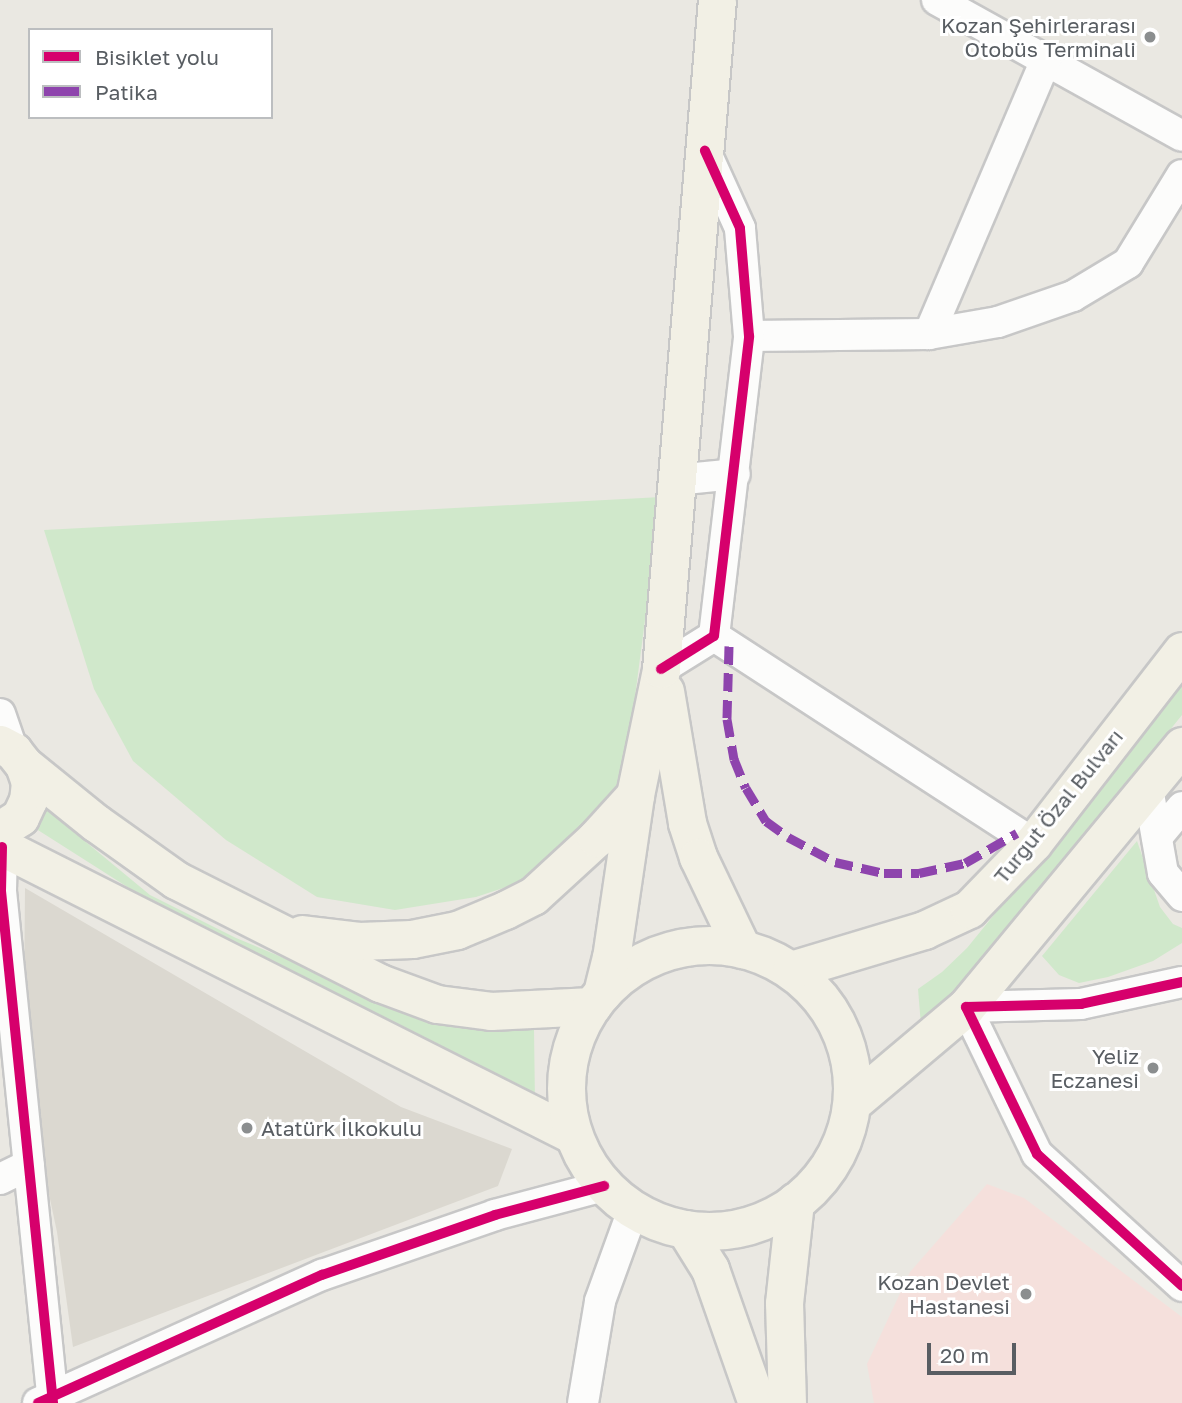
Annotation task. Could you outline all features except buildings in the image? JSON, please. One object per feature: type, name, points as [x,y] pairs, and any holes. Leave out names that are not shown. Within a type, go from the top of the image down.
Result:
[{"type":"main road","points":[[597,999],[619,914],[635,795],[662,669],[675,480],[717,0]]},
{"type":"main road","name":"Turgut Özal Bulvarı","points":[[790,970],[924,930],[969,909],[1033,844],[1182,651]]},
{"type":"main road","points":[[662,669],[687,823],[698,857],[742,948]]},
{"type":"main road","points":[[852,1103],[966,1007],[1182,746]]},
{"type":"main road","points":[[12,753],[96,822],[176,880],[380,983],[437,1004],[491,1011],[597,999]]},
{"type":"main road","points":[[12,753],[30,782],[28,800],[20,817],[1,841],[573,1135]]},
{"type":"main road","points":[[272,930],[359,941],[412,939],[457,930],[534,895],[596,838],[635,795]]},
{"type":"main road","points":[[704,945],[742,948],[767,957],[790,970],[819,996],[840,1028],[851,1065],[852,1103],[842,1141],[823,1175],[795,1202],[761,1221],[724,1230],[685,1230],[633,1210],[604,1186],[586,1162],[573,1135],[566,1102],[566,1068],[575,1035],[597,999],[631,968],[666,951],[704,945]]},
{"type":"main road","points":[[787,1403],[784,1303],[795,1202]]},
{"type":"main road","points":[[685,1230],[710,1269],[757,1403]]},
{"type":"street","points":[[937,0],[1182,136]]},
{"type":"street","points":[[929,334],[1046,60]]},
{"type":"street","points":[[705,151],[740,228],[749,336],[714,636]]},
{"type":"street","points":[[749,336],[929,334],[998,322],[1073,296],[1128,263],[1182,175]]},
{"type":"street","points":[[675,480],[735,474]]},
{"type":"street","points":[[662,669],[714,636]]},
{"type":"street","points":[[714,636],[1033,844]]},
{"type":"street","points":[[0,714],[12,753]]},
{"type":"street","points":[[1149,789],[1163,873],[1182,896]]},
{"type":"street","points":[[1157,836],[1182,807]]},
{"type":"street","points":[[1,841],[1,891],[29,1165],[48,1401],[322,1275],[495,1215],[604,1186]]},
{"type":"street","points":[[1182,982],[1081,1004],[966,1007],[1037,1154],[1182,1286]]},
{"type":"street","points":[[0,1179],[29,1165]]},
{"type":"street","points":[[583,1403],[600,1301],[633,1210]]},
{"type":"shaded area","name":"Atatürk İlkokulu","points":[[25,888],[401,1107],[512,1149],[498,1186],[73,1347],[57,1232],[40,1152],[24,1008]]},
{"type":"shaded area","name":"Kozan Devlet Hastanesi","points":[[987,1184],[1024,1198],[1182,1317],[1182,1403],[874,1403],[867,1364],[910,1272]]},
{"type":"green space","points":[[661,497],[623,789],[540,876],[476,897],[395,910],[317,897],[226,840],[133,761],[94,689],[44,530]]},
{"type":"green space","points":[[1182,683],[1182,715],[922,1037],[918,989],[942,972],[967,948]]},
{"type":"green space","points":[[46,809],[150,895],[236,938],[457,1028],[534,1029],[535,1103],[151,902],[30,825]]},
{"type":"green space","points":[[1137,841],[1160,907],[1173,924],[1182,928],[1182,943],[1153,961],[1108,977],[1079,983],[1059,975],[1042,956]]},
{"type":"marked path","points":[[729,646],[727,719],[734,759],[746,788],[766,821],[788,837],[835,862],[884,873],[919,873],[965,863],[1017,833]]},
{"type":"cycle path","points":[[661,669],[714,636],[749,336],[740,228],[705,151]]},
{"type":"cycle path","points":[[2,847],[1,891],[53,1403]]},
{"type":"cycle path","points":[[1182,982],[1081,1004],[966,1007],[1037,1154],[1182,1286]]},
{"type":"cycle path","points":[[38,1403],[322,1275],[495,1215],[604,1186]]},
{"type":"place","name":"Kozan Şehirlerarası Otobüs Terminali","points":[[1150,37]]},
{"type":"place","name":"Yeliz Eczanesi","points":[[1153,1068]]},
{"type":"place","name":"Atatürk İlkokulu","points":[[247,1128]]},
{"type":"place","name":"Kozan Devlet Hastanesi","points":[[1026,1294]]}]
